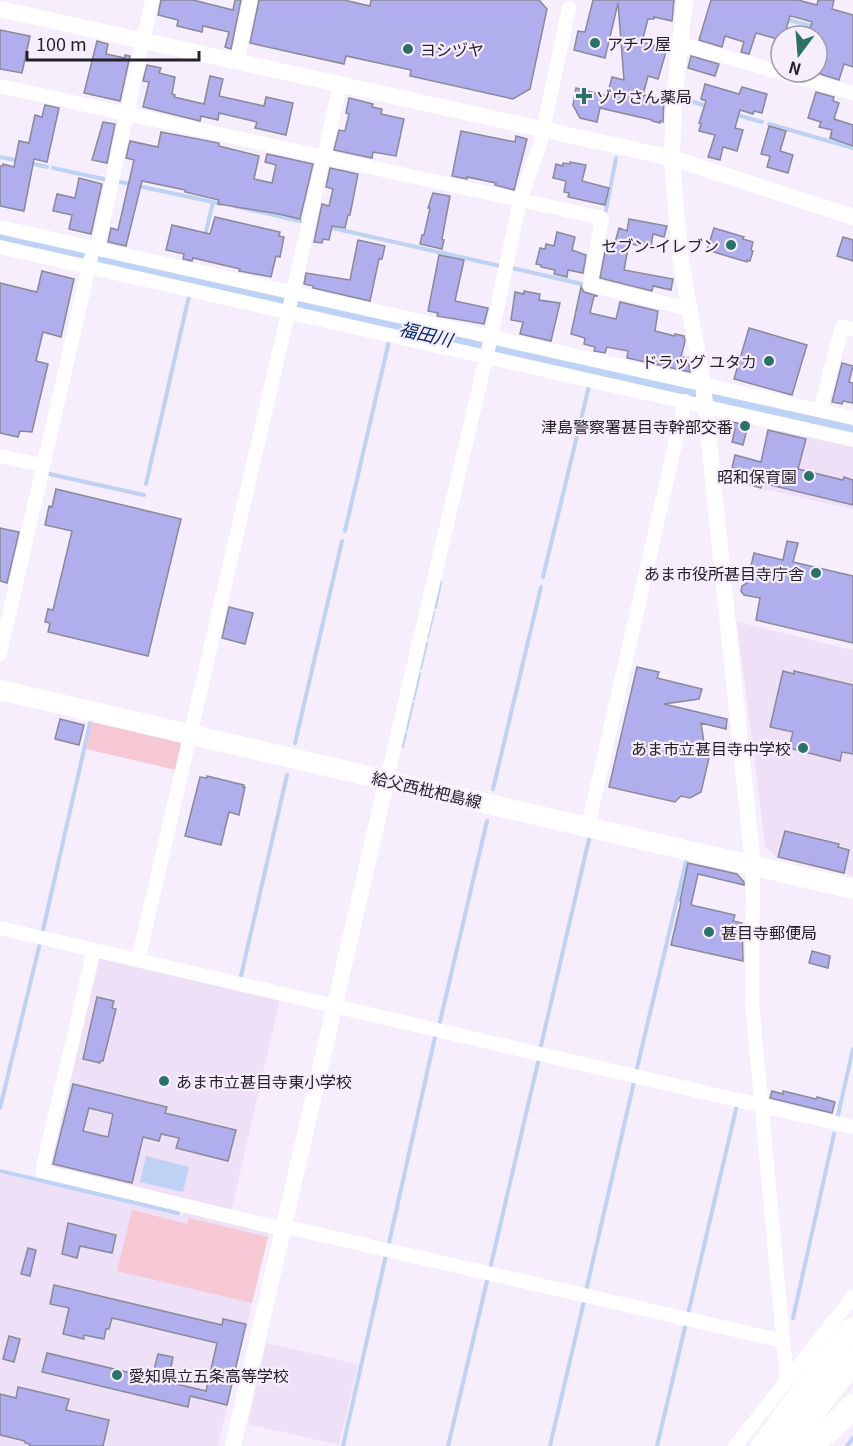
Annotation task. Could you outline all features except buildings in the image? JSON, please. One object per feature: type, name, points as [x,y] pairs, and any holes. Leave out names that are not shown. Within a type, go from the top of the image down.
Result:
[{"type":"highway","points":[[763,1446],[853,1329]]},
{"type":"highway","points":[[786,1446],[853,1361]]},
{"type":"highway","points":[[806,1446],[853,1386]]},
{"type":"highway","points":[[806,1446],[816,1441],[835,1425],[853,1406]]},
{"type":"main road","name":"給父西枇杷島線","points":[[0,690],[853,889]]},
{"type":"street","points":[[0,654],[42,465],[152,0]]},
{"type":"street","points":[[237,62],[250,0]]},
{"type":"street","points":[[685,0],[674,100],[672,158],[680,256],[703,384],[753,865],[752,1003],[787,1381]]},
{"type":"street","points":[[233,1446],[487,356],[520,201],[544,130],[569,8]]},
{"type":"street","points":[[0,9],[672,158],[853,217]]},
{"type":"street","points":[[680,44],[853,93]]},
{"type":"street","points":[[138,960],[339,84]]},
{"type":"street","points":[[0,86],[602,218],[590,285],[690,309]]},
{"type":"street","points":[[0,227],[92,256],[288,311],[685,402],[705,404],[853,440]]},
{"type":"street","points":[[0,247],[92,256],[293,292],[853,418]]},
{"type":"street","points":[[820,410],[842,327],[853,330]]},
{"type":"street","points":[[588,826],[685,402]]},
{"type":"street","points":[[0,456],[42,465]]},
{"type":"street","points":[[0,928],[853,1126]]},
{"type":"street","points":[[94,950],[42,1171],[783,1341]]},
{"type":"street","points":[[735,1446],[853,1297]]},
{"type":"shaded area","name":"昭和保育園","points":[[779,428],[853,444],[853,509],[763,489],[769,463],[773,463]]},
{"type":"shaded area","name":"あま市立甚目寺中学校","points":[[737,622],[853,650],[853,876],[776,857],[765,846]]},
{"type":"shaded area","points":[[92,722],[186,744],[180,771],[86,749]]},
{"type":"shaded area","name":"あま市立甚目寺東小学校","points":[[100,955],[280,999],[232,1208],[228,1210],[51,1168],[48,1163],[96,958]]},
{"type":"shaded area","name":"愛知県立五条高等学校","points":[[0,1174],[183,1216],[185,1210],[269,1232],[218,1446],[0,1446]]},
{"type":"shaded area","points":[[132,1210],[187,1224],[189,1218],[268,1237],[252,1303],[117,1271]]},
{"type":"shaded area","points":[[266,1343],[358,1364],[339,1445],[248,1424]]},
{"type":"water","name":"福田川","points":[[0,231],[853,423],[853,434],[0,242]]},
{"type":"water","points":[[146,1156],[189,1167],[183,1192],[140,1182]]},
{"type":"waterway","points":[[785,19],[804,24]]},
{"type":"waterway","points":[[684,99],[709,107]]},
{"type":"waterway","points":[[734,114],[762,122]]},
{"type":"waterway","points":[[769,124],[853,148]]},
{"type":"waterway","points":[[0,157],[20,161]]},
{"type":"waterway","points":[[605,216],[616,158]]},
{"type":"waterway","points":[[30,163],[47,167]]},
{"type":"waterway","points":[[53,168],[108,180]]},
{"type":"waterway","points":[[120,182],[131,184]]},
{"type":"waterway","points":[[138,186],[213,202]]},
{"type":"waterway","points":[[205,236],[213,202],[221,204]]},
{"type":"waterway","points":[[234,206],[304,222]]},
{"type":"waterway","points":[[328,227],[500,266]]},
{"type":"waterway","points":[[512,268],[586,285]]},
{"type":"waterway","points":[[146,484],[189,296]]},
{"type":"waterway","name":"福田川","points":[[345,531],[389,341]]},
{"type":"waterway","points":[[543,577],[589,386]]},
{"type":"waterway","points":[[45,473],[144,495]]},
{"type":"waterway","points":[[295,743],[342,541]]},
{"type":"waterway","points":[[435,607],[440,582]]},
{"type":"waterway","points":[[493,789],[541,587]]},
{"type":"waterway","points":[[427,637],[433,612]]},
{"type":"waterway","points":[[420,668],[426,643]]},
{"type":"waterway","points":[[413,699],[419,674]]},
{"type":"waterway","points":[[406,729],[412,704]]},
{"type":"waterway","points":[[43,930],[90,723]]},
{"type":"waterway","points":[[402,746],[405,734]]},
{"type":"waterway","points":[[241,976],[287,775]]},
{"type":"waterway","points":[[439,1026],[487,821]]},
{"type":"waterway","points":[[542,1051],[540,1050],[589,839]]},
{"type":"waterway","points":[[636,1072],[686,862]]},
{"type":"waterway","points":[[0,1108],[40,943]]},
{"type":"waterway","points":[[389,1243],[435,1037]]},
{"type":"waterway","points":[[838,1115],[853,1049]]},
{"type":"waterway","points":[[490,1269],[539,1058]]},
{"type":"waterway","points":[[586,1291],[634,1082]]},
{"type":"waterway","points":[[688,1314],[737,1105]]},
{"type":"waterway","points":[[793,1318],[834,1134]]},
{"type":"waterway","points":[[0,1171],[178,1213]]},
{"type":"waterway","points":[[343,1446],[386,1255]]},
{"type":"waterway","points":[[448,1446],[488,1277]]},
{"type":"waterway","points":[[550,1446],[584,1301]]},
{"type":"waterway","points":[[657,1446],[686,1323]]},
{"type":"waterway","points":[[847,1446],[853,1438]]},
{"type":"place","name":"アチワ屋","points":[[595,43]]},
{"type":"place","name":"ヨシヅヤ","points":[[408,49]]},
{"type":"place","name":"ゾウさん薬局","points":[[584,96]]},
{"type":"place","name":"セブン-イレブン","points":[[731,245]]},
{"type":"place","name":"ドラッグ ユタカ","points":[[769,361]]},
{"type":"place","name":"津島警察署甚目寺幹部交番","points":[[745,426]]},
{"type":"place","name":"昭和保育園","points":[[809,476]]},
{"type":"place","name":"あま市役所甚目寺庁舎","points":[[816,573]]},
{"type":"place","name":"あま市立甚目寺中学校","points":[[803,748]]},
{"type":"place","name":"甚目寺郵便局","points":[[709,932]]},
{"type":"place","name":"あま市立甚目寺東小学校","points":[[164,1081]]},
{"type":"place","name":"愛知県立五条高等学校","points":[[117,1375]]}]
